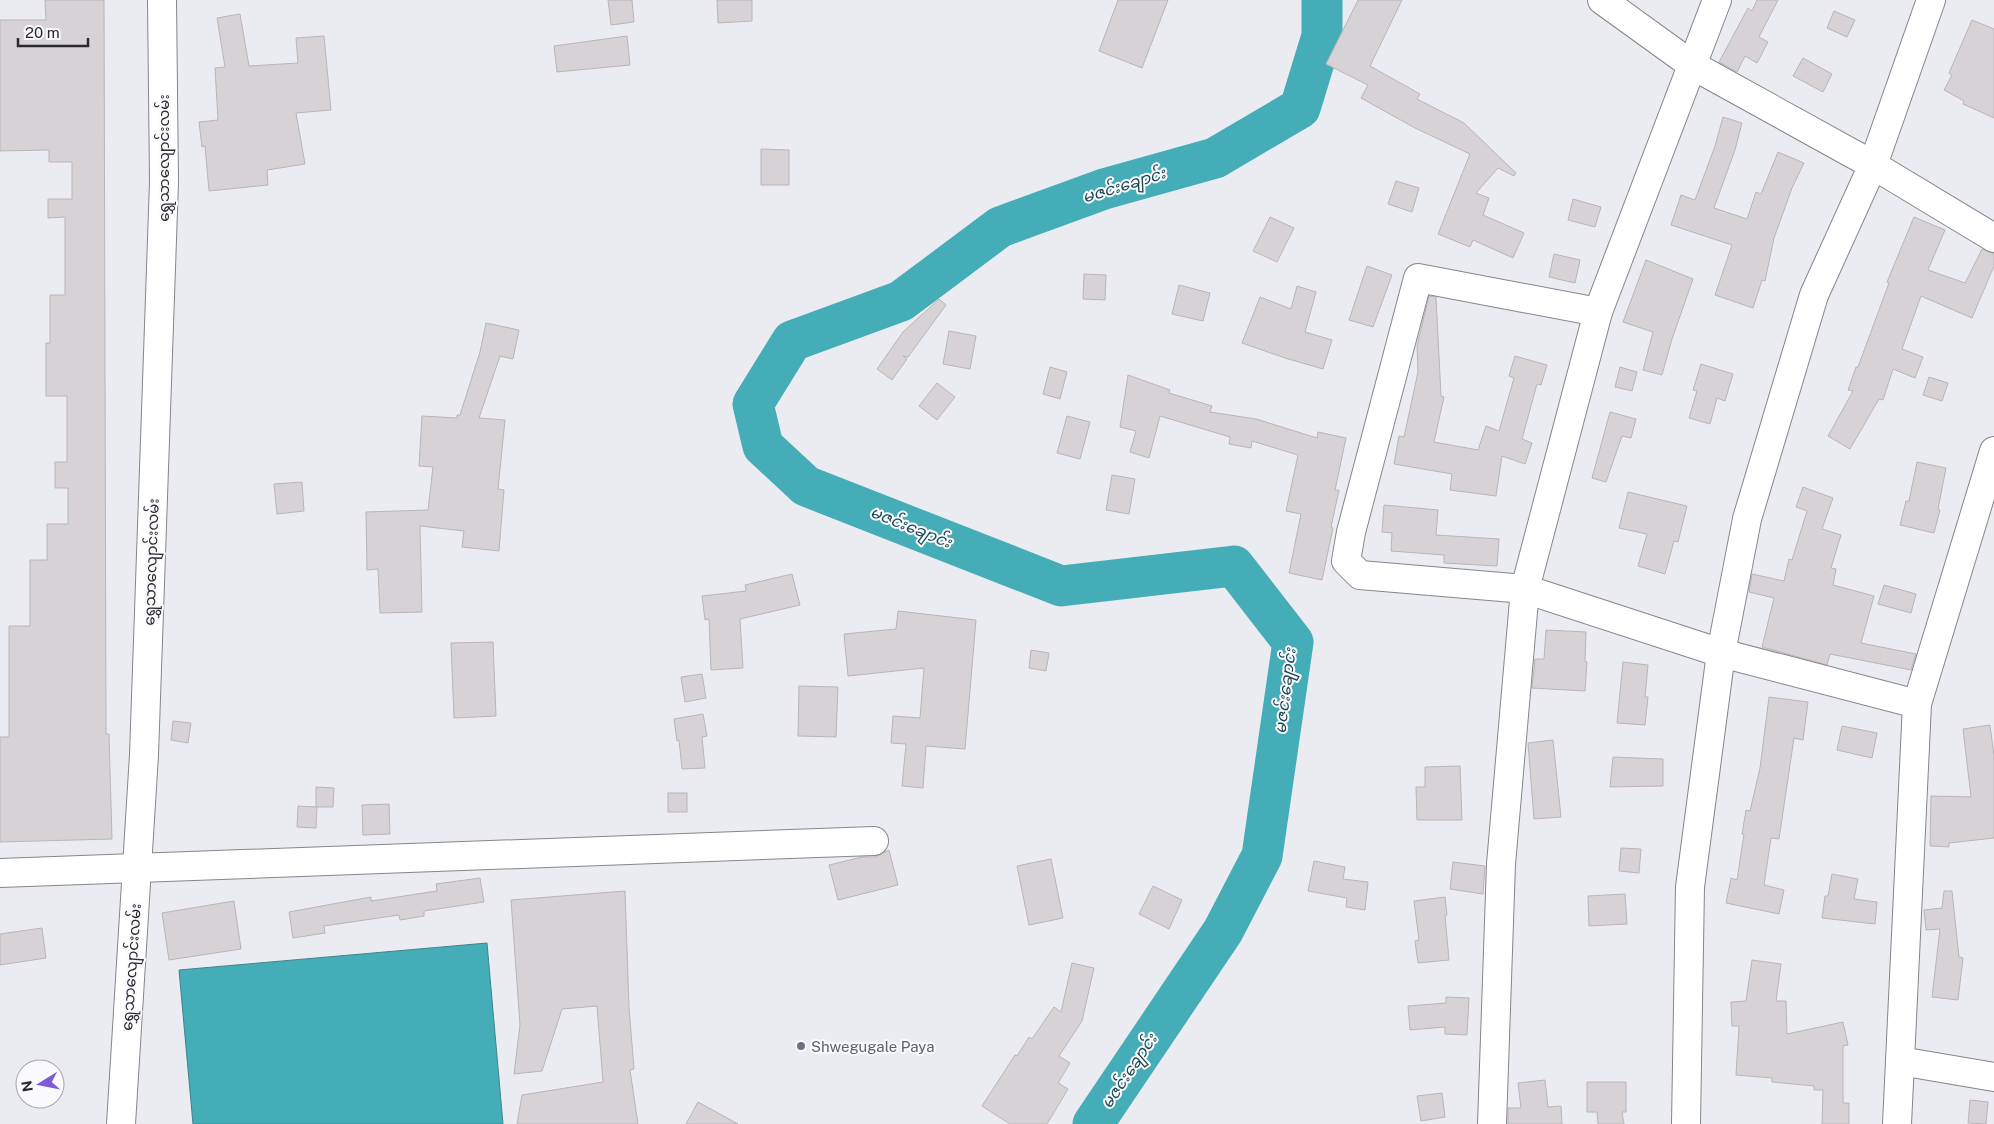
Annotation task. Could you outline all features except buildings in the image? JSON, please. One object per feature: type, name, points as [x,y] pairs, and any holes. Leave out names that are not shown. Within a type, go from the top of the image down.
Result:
[{"type":"street","name":"ရွှေသာလျောင်းလမ်း","points":[[121,1124],[144,755],[164,182],[162,0]]},
{"type":"street","points":[[1602,0],[1692,65],[1873,165],[1994,238]]},
{"type":"street","points":[[1492,1124],[1501,864],[1525,588],[1598,312],[1717,0]]},
{"type":"street","points":[[1686,1124],[1690,887],[1721,653],[1747,518],[1814,295],[1873,165],[1931,0]]},
{"type":"street","points":[[1598,312],[1418,278],[1351,532],[1346,561],[1360,576],[1525,588],[1721,653],[1917,704]]},
{"type":"street","points":[[1897,1124],[1917,704],[1994,451]]},
{"type":"street","points":[[0,873],[874,841]]},
{"type":"street","points":[[1900,1061],[1994,1077]]},
{"type":"water","points":[[487,943],[503,1124],[193,1124],[179,970]]},
{"type":"waterway","name":"မဇင်းချောင်း","points":[[1093,1124],[1223,931],[1262,856],[1293,642],[1234,566],[1061,586],[806,486],[763,446],[753,404],[792,341],[901,301],[1000,227],[1104,189],[1215,158],[1300,108],[1322,36],[1322,0]]},
{"type":"place","name":"Shwegugale Paya","points":[[801,1046]]}]
